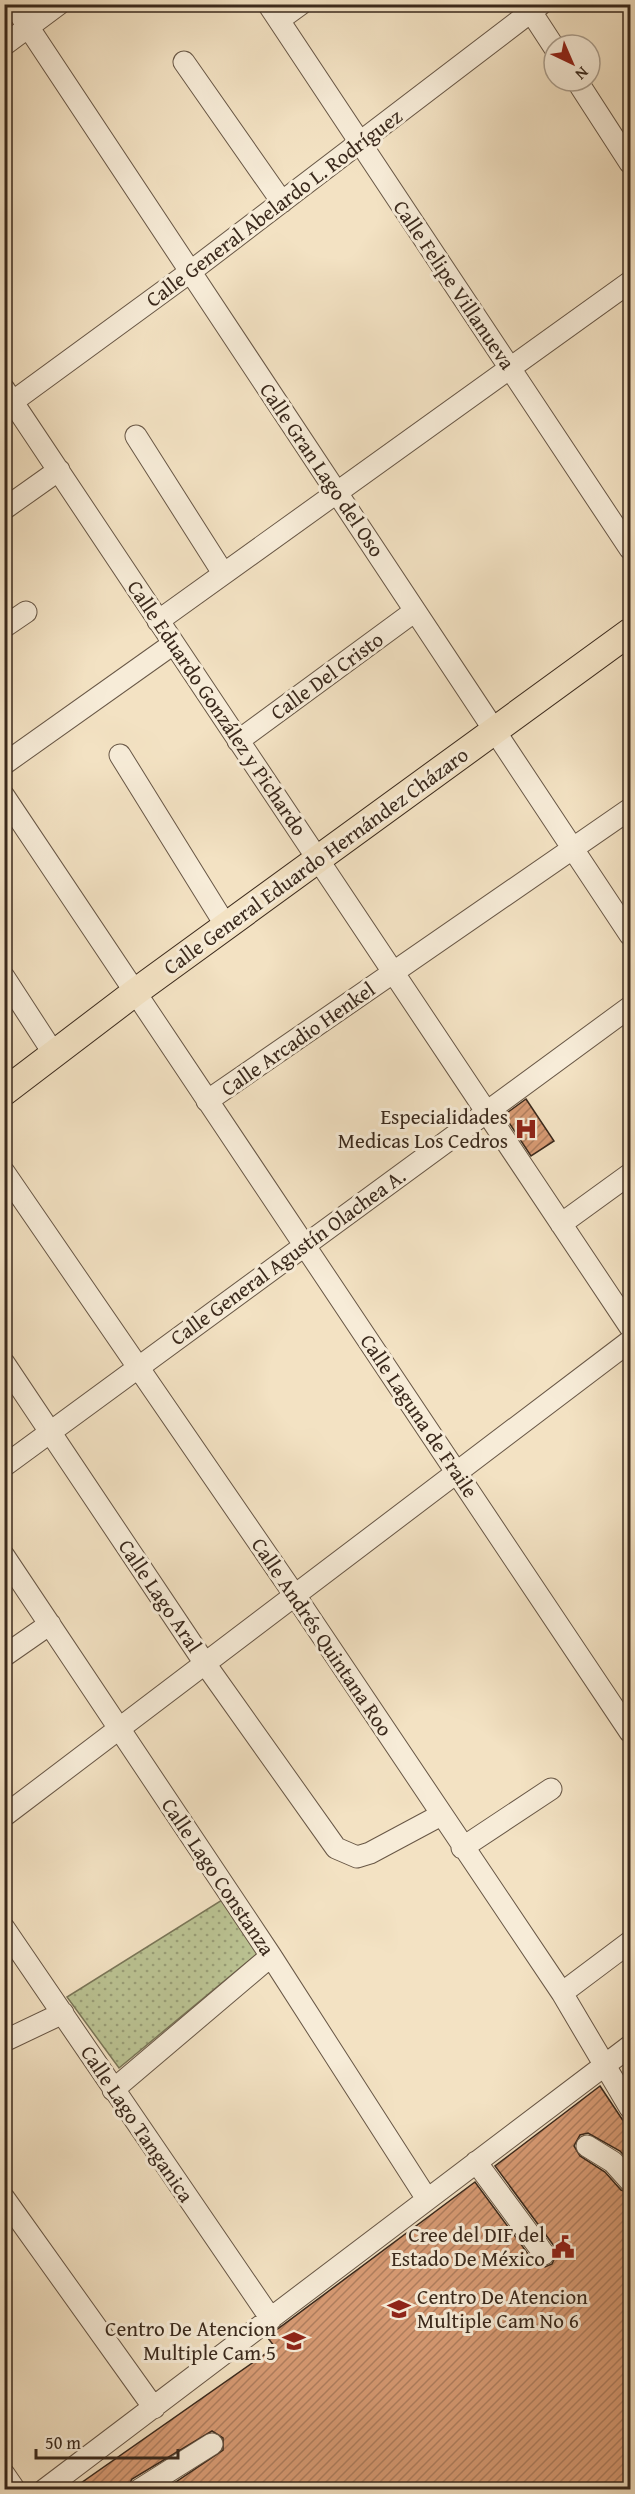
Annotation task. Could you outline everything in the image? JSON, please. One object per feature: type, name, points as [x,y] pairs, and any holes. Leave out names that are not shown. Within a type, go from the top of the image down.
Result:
[{"type":"main road","name":"Calle General Eduardo Hernández Cházaro","points":[[4,1092],[134,993],[630,632]]},
{"type":"street","name":"Calle Gran Lago del Oso","points":[[13,4],[630,935]]},
{"type":"street","points":[[4,45],[58,4]]},
{"type":"street","name":"Calle Felipe Villanueva","points":[[302,4],[273,12],[630,549]]},
{"type":"street","points":[[533,7],[547,33]]},
{"type":"street","name":"Calle General Abelardo L. Rodríguez","points":[[7,400],[190,272],[359,144],[533,7]]},
{"type":"street","points":[[184,62],[282,202]]},
{"type":"street","points":[[585,93],[630,163]]},
{"type":"street","points":[[158,621],[630,282]]},
{"type":"street","name":"Calle Eduardo González y Pichardo","points":[[7,400],[59,470],[630,1327]]},
{"type":"street","points":[[136,436],[223,573]]},
{"type":"street","points":[[4,509],[59,470]]},
{"type":"street","name":"Calle Del Cristo","points":[[238,741],[415,611]]},
{"type":"street","points":[[4,627],[26,612]]},
{"type":"street","points":[[4,764],[173,644]]},
{"type":"street","points":[[120,755],[226,926]]},
{"type":"street","name":"Calle Arcadio Henkel","points":[[4,796],[207,1101],[630,809]]},
{"type":"street","points":[[4,977],[54,1054]]},
{"type":"street","name":"Calle General Agustín Olachea A.","points":[[4,1466],[630,1007]]},
{"type":"street","name":"Calle Laguna de Fraile","points":[[207,1101],[630,1732]]},
{"type":"street","name":"Calle Andrés Quintana Roo","points":[[4,1172],[296,1597],[462,1848],[562,1993],[630,2108]]},
{"type":"street","points":[[561,1224],[630,1174]]},
{"type":"street","points":[[4,1816],[296,1597],[630,1341]]},
{"type":"street","name":"Calle Lago Aral","points":[[4,1363],[206,1665],[336,1848],[357,1857],[370,1853],[441,1815]]},
{"type":"street","name":"Calle Lago Constanza","points":[[4,1556],[271,1956],[427,2199]]},
{"type":"street","points":[[4,1656],[50,1624]]},
{"type":"street","points":[[462,1848],[551,1789]]},
{"type":"street","name":"Calle Lago Tanganica","points":[[4,1928],[272,2319]]},
{"type":"street","points":[[562,1993],[630,1942]]},
{"type":"street","points":[[113,2090],[271,1956]]},
{"type":"street","points":[[4,2041],[63,2013]]},
{"type":"street","points":[[44,2490],[66,2483],[154,2408],[630,2046]]},
{"type":"street","points":[[588,2146],[613,2162],[630,2181]]},
{"type":"street","points":[[476,2162],[544,2254]]},
{"type":"street","points":[[4,2198],[154,2408]]},
{"type":"street","points":[[139,2490],[212,2444]]},
{"type":"street","points":[[4,2474],[15,2490]]},
{"type":"green space","points":[[222,1900],[258,1953],[119,2068],[67,1997]]},
{"type":"building","name":"Especialidades Medicas Los Cedros","points":[[526,1099],[554,1141],[531,1156],[504,1115]]},
{"type":"building","points":[[600,2086],[630,2131],[630,2162],[620,2151],[588,2133],[580,2135],[574,2146],[580,2156],[605,2172],[621,2190],[630,2193],[630,2490],[164,2490],[223,2450],[223,2438],[212,2431],[132,2479],[126,2490],[71,2490],[275,2347],[267,2337],[475,2182],[534,2262],[545,2267],[552,2264],[557,2253],[554,2246],[495,2166]]},
{"type":"place","name":"Especialidades Medicas Los Cedros","points":[[526,1129]]},
{"type":"place","name":"Cree del DIF del Estado De México","points":[[563,2247]]},
{"type":"place","name":"Centro De Atencion Multiple Cam No 6","points":[[399,2309]]},
{"type":"place","name":"Centro De Atencion Multiple Cam 5","points":[[294,2341]]}]
